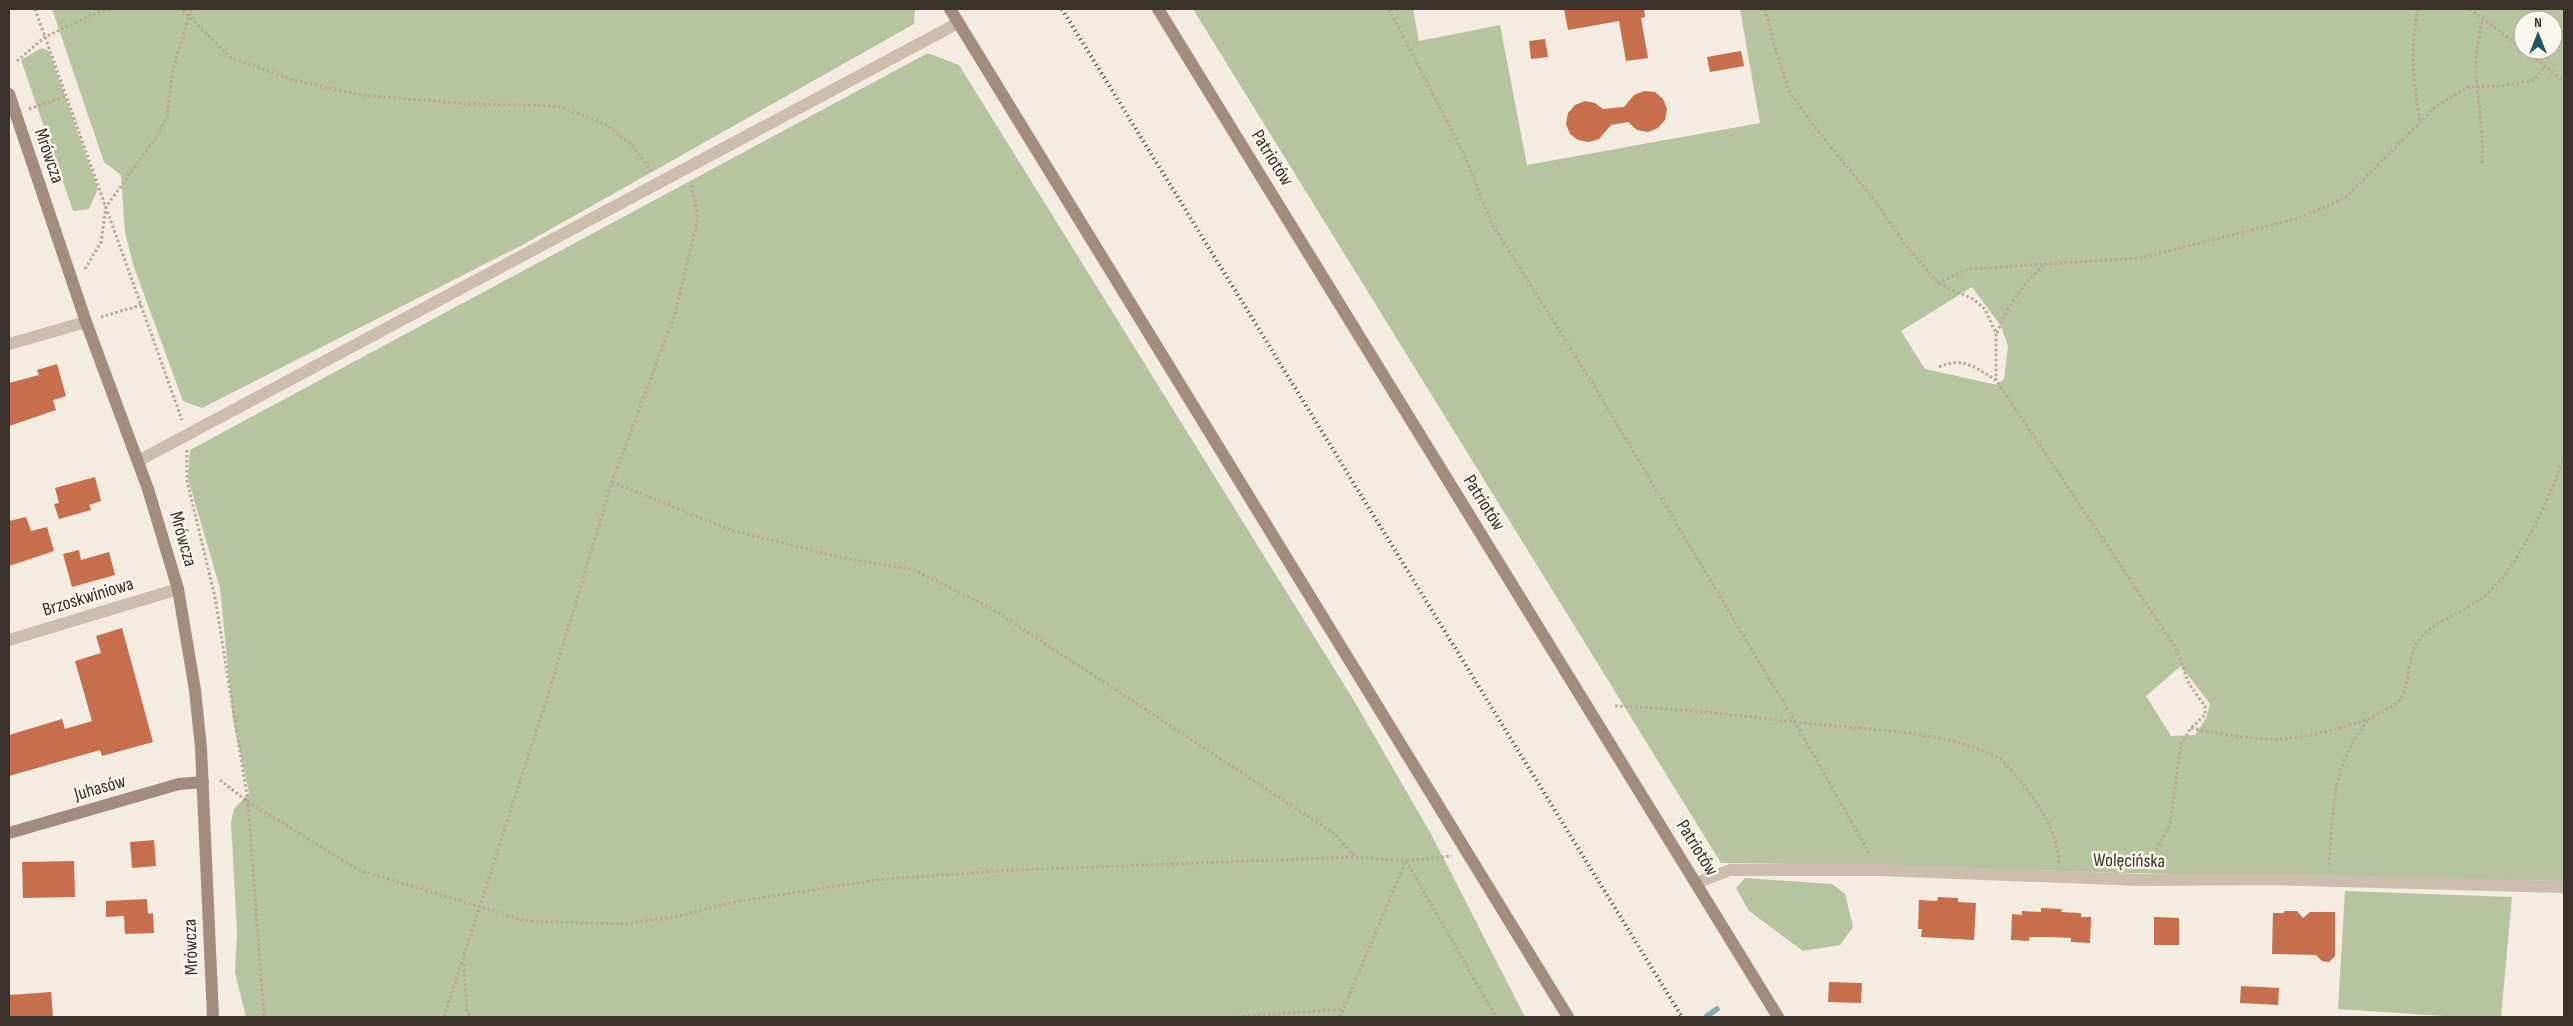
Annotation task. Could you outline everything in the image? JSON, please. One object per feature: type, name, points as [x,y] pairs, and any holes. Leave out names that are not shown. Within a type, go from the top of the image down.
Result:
[{"type":"main road","points":[[950,9],[1568,1017]]},
{"type":"main road","name":"Patriotów","points":[[1158,9],[1778,1017]]},
{"type":"main road","name":"Mrówcza","points":[[9,94],[12,115],[138,461],[178,589],[195,690],[202,782],[213,1017]]},
{"type":"main road","name":"Juhasów","points":[[9,833],[180,784],[202,782]]},
{"type":"street","points":[[138,461],[188,436],[958,23]]},
{"type":"street","points":[[9,344],[86,322]]},
{"type":"street","name":"Brzoskwiniowa","points":[[9,640],[178,589]]},
{"type":"street","name":"Wolęcińska","points":[[1696,883],[1730,870],[1879,870],[2140,880],[2327,881],[2564,887]]},
{"type":"path","points":[[35,9],[188,436],[187,481],[215,597],[248,802],[264,1017]]},
{"type":"path","points":[[16,61],[45,36],[94,14],[110,9]]},
{"type":"path","points":[[181,9],[231,58],[292,80],[360,95],[468,104],[557,106],[604,124],[632,145],[659,183]]},
{"type":"path","points":[[85,269],[101,242],[106,207],[157,136],[166,116],[174,69],[192,9]]},
{"type":"path","points":[[1389,9],[1463,152],[1492,224],[1593,384],[1795,722],[1879,870]]},
{"type":"path","points":[[1765,9],[1775,48],[1790,93],[1817,130],[1875,201],[1904,242],[1938,282],[1974,299],[1984,309],[1996,333]]},
{"type":"path","points":[[2418,9],[2413,35],[2413,82],[2420,121]]},
{"type":"path","points":[[2470,9],[2513,41]]},
{"type":"path","points":[[2482,163],[2483,143],[2478,87],[2477,44],[2483,18]]},
{"type":"path","points":[[2537,60],[2564,81]]},
{"type":"path","points":[[1938,282],[1968,269],[2141,258],[2299,218],[2345,198],[2436,106],[2469,87],[2534,80],[2545,66]]},
{"type":"path","points":[[12,115],[66,96]]},
{"type":"path","points":[[444,1017],[464,961],[479,905],[548,698],[612,482],[675,314],[696,230],[698,210],[687,168]]},
{"type":"path","points":[[1996,380],[1996,333],[2006,309],[2024,283],[2045,264]]},
{"type":"path","points":[[86,322],[141,305]]},
{"type":"path","points":[[1939,367],[1951,362],[1964,362],[1996,380],[2176,648],[2189,684],[2205,706],[2205,715],[2191,728],[2181,744],[2170,824],[2140,880]]},
{"type":"path","points":[[2191,728],[2221,735],[2272,739],[2318,732],[2369,718],[2390,708],[2401,698],[2412,654],[2423,635],[2480,600],[2496,585],[2517,556],[2547,500],[2564,459]]},
{"type":"path","points":[[612,482],[731,530],[834,556],[914,570],[991,608],[1335,834],[1355,857]]},
{"type":"path","points":[[1615,706],[1674,708],[1918,736],[1968,745],[2003,760],[2035,800],[2049,824],[2058,851],[2060,878]]},
{"type":"path","points":[[2327,881],[2336,784],[2341,764],[2354,738],[2369,718]]},
{"type":"path","points":[[220,780],[248,802],[359,870],[527,921],[626,924],[678,916],[738,901],[885,878],[1014,870],[1355,857],[1406,861],[1468,855]]},
{"type":"path","points":[[1340,1017],[1406,861]]},
{"type":"path","points":[[1406,861],[1496,1017]]},
{"type":"path","points":[[464,961],[467,1012],[471,1017]]},
{"type":"path","points":[[1238,1017],[1343,1009]]},
{"type":"green space","points":[[52,9],[915,9],[914,24],[526,243],[202,408],[183,401],[134,267],[125,233],[121,175],[104,162]]},
{"type":"green space","points":[[1193,9],[1413,9],[1419,41],[1500,25],[1527,165],[1760,123],[1740,9],[2564,9],[2564,881],[2118,873],[1879,865],[1721,863]],"holes":[[[1972,287],[2001,326],[2008,346],[2004,379],[1997,385],[1925,369],[1901,331]],[[2181,666],[2210,704],[2206,718],[2195,735],[2171,736],[2146,696]]]},
{"type":"green space","points":[[42,48],[49,51],[98,189],[89,209],[73,211],[21,60]]},
{"type":"green space","points":[[928,53],[959,65],[1353,699],[1431,834],[1525,1017],[246,1017],[235,973],[237,932],[231,822],[234,809],[249,793],[233,720],[220,588],[188,479],[190,450]]},
{"type":"green space","points":[[1745,878],[1832,884],[1845,894],[1853,927],[1840,945],[1803,951],[1749,911],[1736,888]]},
{"type":"green space","points":[[2345,891],[2512,897],[2501,1017],[2459,1017],[2338,1009]]},
{"type":"building","points":[[1564,9],[1644,9],[1645,17],[1641,18],[1648,58],[1626,61],[1619,21],[1568,30]]},
{"type":"building","points":[[1545,39],[1548,57],[1531,59],[1529,41]]},
{"type":"building","points":[[1741,51],[1744,66],[1710,72],[1707,57]]},
{"type":"building","points":[[1644,91],[1655,92],[1663,99],[1667,109],[1665,120],[1658,128],[1648,132],[1637,130],[1628,122],[1611,125],[1599,139],[1589,142],[1578,140],[1570,134],[1566,124],[1568,113],[1575,105],[1585,101],[1595,103],[1603,109],[1624,107],[1634,95]]},
{"type":"building","points":[[57,364],[66,396],[53,400],[56,410],[9,426],[9,383],[39,375],[37,370]]},
{"type":"building","points":[[95,477],[101,501],[89,505],[91,510],[59,519],[54,504],[59,503],[55,488]]},
{"type":"building","points":[[26,517],[31,531],[47,527],[54,551],[9,566],[9,521]]},
{"type":"building","points":[[79,550],[81,560],[109,552],[115,575],[72,587],[63,554]]},
{"type":"building","points":[[122,628],[153,742],[102,756],[100,750],[9,776],[9,735],[62,719],[65,729],[92,721],[75,661],[101,653],[96,636]]},
{"type":"building","points":[[154,840],[156,866],[132,868],[130,842]]},
{"type":"building","points":[[74,861],[75,897],[23,898],[22,862]]},
{"type":"building","points":[[1938,897],[1958,898],[1958,902],[1976,903],[1974,940],[1921,937],[1922,929],[1918,929],[1919,900],[1937,901]]},
{"type":"building","points":[[147,899],[148,914],[153,913],[154,933],[125,934],[124,916],[106,917],[106,901]]},
{"type":"building","points":[[2041,908],[2062,909],[2061,912],[2081,913],[2081,917],[2091,917],[2090,943],[2071,942],[2071,938],[2051,937],[2029,937],[2029,941],[2011,940],[2012,914],[2022,915],[2022,911],[2041,912]]},
{"type":"building","points":[[2285,911],[2297,911],[2303,918],[2310,912],[2335,912],[2335,956],[2329,962],[2322,961],[2316,955],[2272,954],[2273,913],[2283,913]]},
{"type":"building","points":[[2154,917],[2179,918],[2179,945],[2154,945]]},
{"type":"building","points":[[1829,982],[1862,983],[1861,1003],[1828,1002]]},
{"type":"building","points":[[2241,986],[2279,988],[2278,1005],[2240,1003]]},
{"type":"building","points":[[51,992],[53,1017],[9,1017],[9,995]]},
{"type":"waterway","points":[[1707,1016],[1717,1009]]},
{"type":"railway","points":[[1062,9],[1682,1017]]}]
